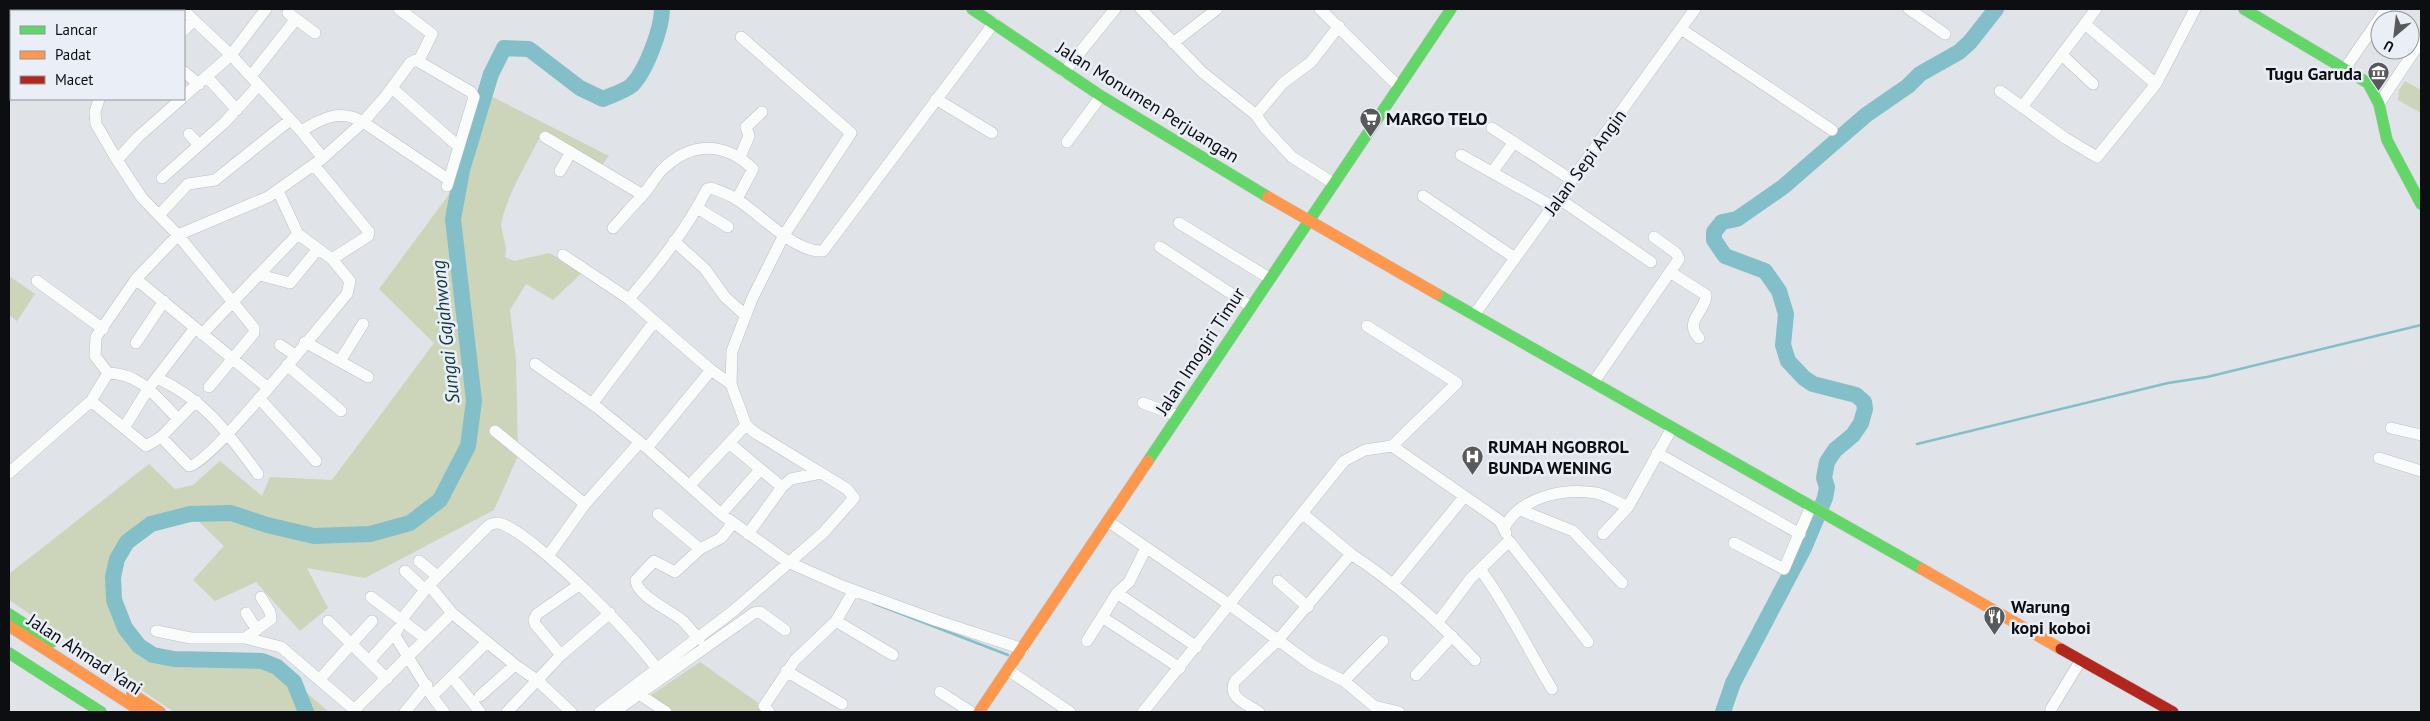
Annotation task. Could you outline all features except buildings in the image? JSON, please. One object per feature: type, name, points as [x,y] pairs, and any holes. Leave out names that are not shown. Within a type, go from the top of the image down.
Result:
[{"type":"main road","name":"Jalan Monumen Perjuangan","points":[[972,9],[1101,96],[1308,221],[1810,508],[2173,712]]},
{"type":"main road","name":"Jalan Imogiri Timur","points":[[980,712],[1109,522],[1250,306],[1451,9]]},
{"type":"main road","points":[[2244,9],[2368,83],[2379,104],[2387,140],[2421,204]]},
{"type":"main road","points":[[9,614],[34,649],[100,712]]},
{"type":"main road","name":"Jalan Ahmad Yani","points":[[9,626],[34,649],[121,712]]},
{"type":"main road","name":"Jalan Ahmad Yani","points":[[9,639],[34,649],[142,712]]},
{"type":"main road","points":[[9,653],[34,649],[160,712]]},
{"type":"street","points":[[185,95],[231,54],[266,9]]},
{"type":"street","points":[[178,419],[132,376],[108,373],[96,356],[94,347],[96,337],[136,279],[178,235],[268,198],[323,158],[363,122],[410,63],[418,60],[432,34],[399,9]]},
{"type":"street","points":[[1064,72],[1115,9]]},
{"type":"street","points":[[1141,9],[1202,72],[1256,115],[1264,128],[1292,157],[1333,184]]},
{"type":"street","points":[[1173,43],[1217,9]]},
{"type":"street","points":[[1320,9],[1399,87]]},
{"type":"street","name":"Jalan Sepi Angin","points":[[1474,315],[1696,9]]},
{"type":"street","points":[[1909,9],[1945,34]]},
{"type":"street","points":[[2022,107],[2096,9]]},
{"type":"street","points":[[2000,91],[2065,138],[2097,157],[2156,84],[2194,9]]},
{"type":"street","points":[[2344,70],[2386,9]]},
{"type":"street","points":[[185,12],[231,54],[302,131],[323,158]]},
{"type":"street","points":[[162,178],[237,110],[255,81],[290,12],[315,33]]},
{"type":"street","points":[[185,29],[194,20]]},
{"type":"street","points":[[628,298],[658,264],[698,208],[709,188],[737,199],[784,235],[810,250],[817,252],[824,250],[994,23]]},
{"type":"street","points":[[2085,24],[2156,84]]},
{"type":"street","points":[[1256,115],[1283,83],[1310,62],[1339,26]]},
{"type":"street","points":[[1681,29],[1794,108],[1832,130]]},
{"type":"street","points":[[614,712],[660,673],[738,616],[788,562],[823,533],[854,498],[847,489],[766,441],[746,425],[731,384],[732,351],[745,315],[784,235],[851,133],[741,37]]},
{"type":"street","points":[[2379,104],[2392,81],[2421,41]]},
{"type":"street","points":[[2062,55],[2092,84]]},
{"type":"street","points":[[302,131],[323,117],[348,115],[363,122],[448,183],[473,94],[418,60]]},
{"type":"street","points":[[185,72],[203,81],[237,110]]},
{"type":"street","points":[[2368,83],[2392,81]]},
{"type":"street","points":[[392,88],[458,146]]},
{"type":"street","points":[[1067,142],[1101,96]]},
{"type":"street","points":[[936,99],[992,133]]},
{"type":"street","points":[[99,100],[95,112],[96,124],[142,198],[178,235],[234,302],[255,331],[209,387]]},
{"type":"street","points":[[117,160],[138,137],[180,100]]},
{"type":"street","points":[[740,157],[749,136],[746,127],[762,112]]},
{"type":"street","points":[[159,215],[188,184],[215,180],[290,120]]},
{"type":"street","points":[[1492,128],[1572,180]]},
{"type":"street","points":[[189,134],[199,145]]},
{"type":"street","points":[[545,137],[642,195]]},
{"type":"street","points":[[1493,171],[1514,142]]},
{"type":"street","points":[[613,228],[662,170],[694,150],[706,147],[740,157],[754,170],[737,199]]},
{"type":"street","points":[[560,171],[571,152]]},
{"type":"street","points":[[1461,155],[1555,202],[1651,262]]},
{"type":"street","points":[[314,165],[369,232],[368,236],[332,259]]},
{"type":"street","points":[[160,437],[189,466],[192,466],[228,433],[268,388],[350,287],[350,281],[332,259],[316,250],[298,234],[278,191]]},
{"type":"street","points":[[1423,196],[1515,258]]},
{"type":"street","points":[[698,208],[728,227]]},
{"type":"street","points":[[1179,223],[1270,278]]},
{"type":"street","points":[[124,428],[148,389],[198,331],[234,302],[298,234]]},
{"type":"street","points":[[1592,383],[1670,272],[1678,256],[1654,237]]},
{"type":"street","points":[[674,241],[705,269],[725,297],[745,315]]},
{"type":"street","points":[[1160,247],[1250,306]]},
{"type":"street","points":[[260,275],[290,283],[316,250]]},
{"type":"street","points":[[563,255],[628,298],[711,370],[731,384]]},
{"type":"street","points":[[1670,272],[1706,295],[1693,322],[1694,331],[1699,338]]},
{"type":"street","points":[[136,279],[268,388]]},
{"type":"street","points":[[37,280],[103,328]]},
{"type":"street","points":[[136,343],[164,301]]},
{"type":"street","points":[[592,404],[654,322]]},
{"type":"street","points":[[340,361],[363,324]]},
{"type":"street","points":[[1143,712],[1197,647],[1344,461],[1365,450],[1392,446],[1457,382],[1367,326]]},
{"type":"street","points":[[305,342],[368,377]]},
{"type":"street","points":[[280,344],[295,355]]},
{"type":"street","points":[[287,364],[341,411]]},
{"type":"street","points":[[535,364],[592,404],[690,485],[721,514],[788,562],[854,590],[934,620],[1023,649]]},
{"type":"street","points":[[548,556],[585,504],[643,445],[711,370]]},
{"type":"street","points":[[9,473],[91,401],[108,373]]},
{"type":"street","points":[[157,378],[196,401],[228,433],[258,474]]},
{"type":"street","points":[[259,398],[316,461]]},
{"type":"street","points":[[91,401],[146,446],[160,437],[196,401]]},
{"type":"street","points":[[1143,403],[1178,416]]},
{"type":"street","points":[[690,485],[728,442],[746,425]]},
{"type":"street","points":[[1604,534],[1628,508],[1672,428]]},
{"type":"street","points":[[2391,428],[2421,435]]},
{"type":"street","points":[[494,431],[585,504]]},
{"type":"street","points":[[728,442],[782,487]]},
{"type":"street","points":[[1392,446],[1493,516],[1504,528],[1509,541],[1588,642]]},
{"type":"street","points":[[1657,453],[1801,533]]},
{"type":"street","points":[[2379,458],[2421,471]]},
{"type":"street","points":[[721,514],[760,470]]},
{"type":"street","points":[[748,534],[782,487],[795,477],[821,473]]},
{"type":"street","points":[[1504,528],[1520,510],[1542,496],[1554,493],[1596,493],[1628,508]]},
{"type":"street","points":[[1393,584],[1464,497]]},
{"type":"street","points":[[1734,543],[1784,569],[1801,533],[1810,508]]},
{"type":"street","points":[[1520,510],[1573,531],[1622,583]]},
{"type":"street","points":[[1302,513],[1351,554],[1393,584],[1438,622],[1475,660]]},
{"type":"street","points":[[658,514],[700,549]]},
{"type":"street","points":[[1109,522],[1230,605],[1320,671],[1344,682],[1374,706],[1399,712]]},
{"type":"street","points":[[369,660],[394,634],[437,576],[493,523],[502,524],[513,529],[548,556],[610,613],[660,673]]},
{"type":"street","points":[[698,644],[682,620],[662,609],[636,582],[654,561],[676,572],[700,549],[721,538],[733,523]]},
{"type":"street","points":[[1438,622],[1462,588],[1509,541]]},
{"type":"street","points":[[1087,641],[1117,593],[1129,582],[1146,548]]},
{"type":"street","points":[[1259,712],[1234,695],[1232,686],[1308,607],[1351,554]]},
{"type":"street","points":[[419,561],[437,576]]},
{"type":"street","points":[[1480,569],[1502,599],[1512,621],[1552,689]]},
{"type":"street","points":[[405,572],[427,588],[452,613],[515,665],[537,680],[571,712]]},
{"type":"street","points":[[1278,580],[1308,607]]},
{"type":"street","points":[[561,655],[535,624],[534,620],[537,614],[579,586]]},
{"type":"street","points":[[769,712],[764,706],[786,671],[836,621],[854,590]]},
{"type":"street","points":[[1117,593],[1197,647]]},
{"type":"street","points":[[245,638],[271,619],[261,597]]},
{"type":"street","points":[[371,597],[425,638]]},
{"type":"street","points":[[738,616],[760,612],[785,630]]},
{"type":"street","points":[[246,613],[257,630]]},
{"type":"street","points":[[156,631],[190,638],[245,638],[281,647],[356,711],[425,638],[452,613]]},
{"type":"street","points":[[507,712],[561,655],[610,613]]},
{"type":"street","points":[[1102,617],[1180,668]]},
{"type":"street","points":[[328,621],[387,679]]},
{"type":"street","points":[[319,680],[372,621]]},
{"type":"street","points":[[836,621],[893,655]]},
{"type":"street","points":[[394,634],[444,712]]},
{"type":"street","points":[[1416,675],[1452,636]]},
{"type":"street","points":[[1344,682],[1383,641]]},
{"type":"street","points":[[432,696],[487,642]]},
{"type":"street","points":[[2051,709],[2081,660]]},
{"type":"street","points":[[480,696],[515,665]]},
{"type":"street","points":[[1011,665],[1070,712]]},
{"type":"street","points":[[786,671],[842,704]]},
{"type":"street","points":[[452,677],[480,712]]},
{"type":"street","points":[[405,712],[427,685]]},
{"type":"street","points":[[600,712],[637,691]]},
{"type":"street","points":[[637,691],[666,712]]},
{"type":"street","points":[[940,692],[971,712]]},
{"type":"green space","points":[[2405,81],[2421,90],[2421,113],[2398,100],[2399,90]]},
{"type":"green space","points":[[485,93],[609,156],[602,165],[542,133],[514,186],[505,209],[501,225],[506,248],[505,257],[514,261],[549,253],[584,271],[553,300],[526,284],[510,310],[516,360],[518,456],[494,510],[365,578],[307,568],[328,608],[300,631],[256,582],[215,601],[193,580],[224,546],[191,514],[127,542],[113,577],[114,600],[153,655],[174,659],[235,659],[294,682],[329,712],[174,712],[9,600],[9,574],[149,464],[175,489],[193,485],[220,461],[262,496],[270,477],[332,480],[434,343],[379,289],[464,174]]},
{"type":"green space","points":[[9,276],[35,294],[17,321],[9,315]]},
{"type":"green space","points":[[700,662],[771,712],[672,712],[648,697]]},
{"type":"waterway","name":"Sungai Gajahwong","points":[[306,712],[294,682],[277,667],[262,661],[174,659],[153,655],[139,646],[125,628],[114,600],[113,577],[117,559],[127,542],[151,524],[190,514],[231,513],[267,525],[314,536],[370,534],[410,523],[440,500],[468,446],[474,401],[453,219],[462,170],[491,74],[504,48],[529,49],[580,88],[603,99],[632,85],[643,70],[659,27],[662,9]]},
{"type":"waterway","points":[[1723,712],[1733,683],[1804,548],[1825,498],[1827,487],[1824,478],[1827,462],[1835,450],[1853,435],[1861,423],[1865,409],[1864,402],[1856,395],[1813,384],[1804,378],[1788,361],[1783,345],[1786,314],[1779,291],[1765,271],[1725,256],[1714,240],[1714,232],[1722,222],[1737,219],[1783,187],[1866,115],[1908,86],[1920,74],[1959,52],[1970,42],[1996,9]]},
{"type":"waterway","points":[[1917,444],[2168,383],[2207,377],[2421,325]]},
{"type":"waterway","points":[[873,603],[1008,655]]},
{"type":"traffic: fast","points":[[972,9],[1101,96],[1268,197]]},
{"type":"traffic: fast","points":[[1148,461],[1451,9]]},
{"type":"traffic: fast","points":[[2244,9],[2368,83],[2379,104],[2387,140],[2421,204]]},
{"type":"traffic: fast","points":[[1437,294],[1922,569]]},
{"type":"traffic: fast","points":[[9,614],[52,642]]},
{"type":"traffic: fast","points":[[9,653],[101,712]]},
{"type":"traffic: slow","points":[[1268,197],[1437,294]]},
{"type":"traffic: slow","points":[[979,712],[1148,461]]},
{"type":"traffic: slow","points":[[1922,569],[2061,649]]},
{"type":"traffic: slow","points":[[9,626],[142,712]]},
{"type":"traffic: slow","points":[[132,694],[160,712]]},
{"type":"traffic: jam","points":[[2061,649],[2173,712]]},
{"type":"place","name":"Tugu Garuda","points":[[2378,92]]},
{"type":"place","name":"MARGO TELO","points":[[1370,137]]},
{"type":"place","name":"RUMAH NGOBROL BUNDA WENING","points":[[1472,475]]},
{"type":"place","name":"Warung kopi koboi","points":[[1995,635]]}]
